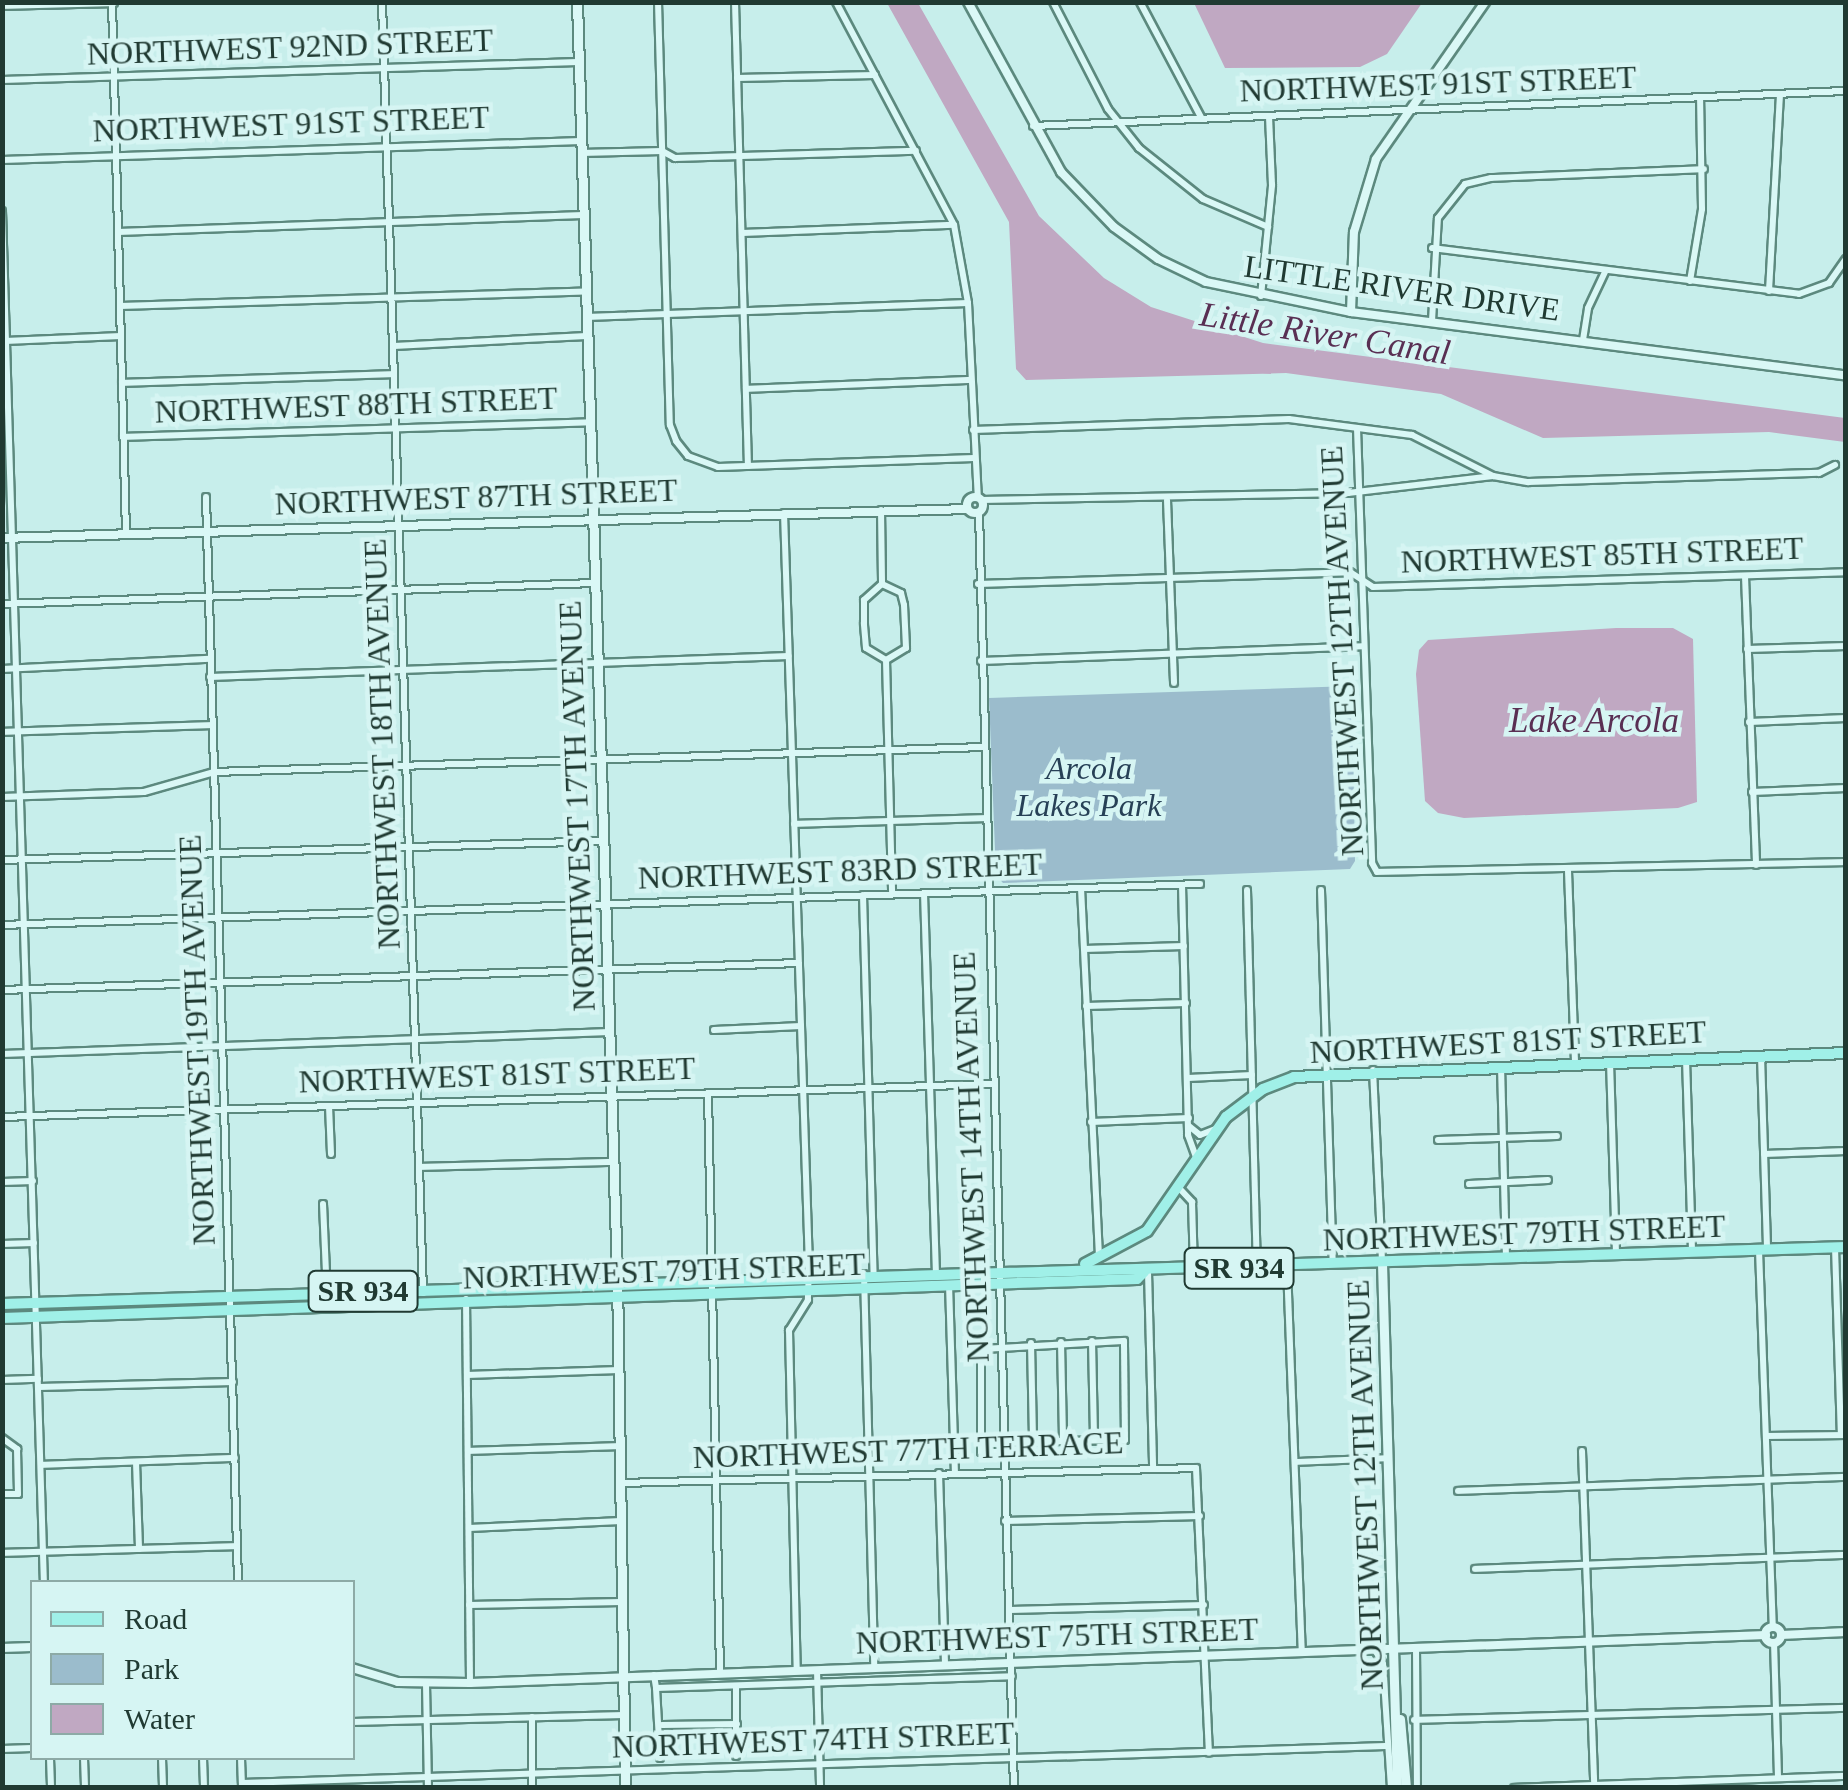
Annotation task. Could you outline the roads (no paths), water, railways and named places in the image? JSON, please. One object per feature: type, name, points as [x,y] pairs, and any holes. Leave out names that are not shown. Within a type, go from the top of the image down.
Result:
[{"type":"main road","name":"NORTHWEST 17TH AVENUE","points":[[576,2],[618,1282],[625,1788]]},
{"type":"main road","name":"NORTHWEST 81ST STREET","points":[[1074,1267],[1101,1259],[1147,1231],[1180,1189],[1216,1129],[1249,1098],[1271,1086],[1327,1072],[1846,1053]]},
{"type":"main road","name":"NORTHWEST 79TH STREET","points":[[2,1304],[999,1269],[1074,1267],[1146,1272],[1840,1247]]},
{"type":"main road","name":"NORTHWEST 12TH AVENUE","points":[[1382,1264],[1400,1719],[1394,1788]]},
{"type":"main road","name":"NORTHWEST 79TH STREET","points":[[2,1318],[1000,1284],[1137,1278],[1146,1272]]},
{"type":"main road","points":[[144,1298],[144,1314]]},
{"type":"main road","name":"NORTHWEST 12TH AVENUE","points":[[1400,1736],[1406,1788]]},
{"type":"street","points":[[2,6],[113,2],[126,534]]},
{"type":"street","name":"NORTHWEST 18TH AVENUE","points":[[382,2],[388,70],[386,146],[424,1304]]},
{"type":"street","points":[[658,2],[670,425],[688,456],[718,467],[974,458]]},
{"type":"street","points":[[735,2],[748,466]]},
{"type":"street","name":"NORTHWEST 14TH AVENUE","points":[[836,2],[954,225],[968,303],[1014,1788]]},
{"type":"street","name":"LITTLE RIVER DRIVE","points":[[968,2],[1061,172],[1114,228],[1158,260],[1261,297],[1351,312],[1846,374]]},
{"type":"street","points":[[1053,2],[1119,122],[1165,174],[1268,228]]},
{"type":"street","points":[[1140,2],[1202,119]]},
{"type":"street","points":[[1351,312],[1362,195],[1406,110],[1485,2]]},
{"type":"street","name":"NORTHWEST 92ND STREET","points":[[2,80],[114,80],[578,62]]},
{"type":"street","points":[[737,78],[875,74]]},
{"type":"street","name":"NORTHWEST 91ST STREET","points":[[1033,126],[1846,91]]},
{"type":"street","points":[[1769,291],[1780,94]]},
{"type":"street","points":[[1690,280],[1704,169],[1700,98]]},
{"type":"street","points":[[1261,297],[1268,228],[1268,116]]},
{"type":"street","name":"NORTHWEST 91ST STREET","points":[[2,160],[581,141]]},
{"type":"street","points":[[581,152],[662,151],[675,158],[916,151]]},
{"type":"street","points":[[1432,321],[1432,248],[1448,199],[1465,184],[1491,178],[1704,169]]},
{"type":"street","points":[[2,211],[7,538],[14,604],[44,1580]]},
{"type":"street","points":[[118,232],[583,215]]},
{"type":"street","points":[[742,233],[954,225]]},
{"type":"street","points":[[1432,248],[1800,294],[1830,283],[1846,259]]},
{"type":"street","points":[[1583,340],[1588,308],[1606,270]]},
{"type":"street","points":[[120,306],[586,291]]},
{"type":"street","points":[[586,317],[968,303]]},
{"type":"street","points":[[4,345],[121,336]]},
{"type":"street","points":[[394,346],[587,336]]},
{"type":"street","points":[[122,384],[394,374]]},
{"type":"street","points":[[746,389],[971,380]]},
{"type":"street","points":[[973,430],[1289,419],[1412,435],[1493,476]]},
{"type":"street","name":"NORTHWEST 88TH STREET","points":[[124,437],[590,422]]},
{"type":"street","name":"NORTHWEST 12TH AVENUE","points":[[1357,428],[1372,863],[1377,872],[1568,871]]},
{"type":"street","points":[[975,505],[1359,491],[1493,476],[1528,482],[1799,474],[1836,466]]},
{"type":"street","name":"NORTHWEST 19TH AVENUE","points":[[206,496],[238,1580]]},
{"type":"street","points":[[1167,499],[1174,683]]},
{"type":"street","name":"NORTHWEST 87TH STREET","points":[[7,538],[975,505]]},
{"type":"street","points":[[882,508],[882,584],[864,600],[866,648],[886,660]]},
{"type":"street","points":[[784,512],[809,1276],[809,1291],[789,1330],[797,1671]]},
{"type":"street","name":"NORTHWEST 85TH STREET","points":[[978,584],[1350,572],[1372,587],[1846,572]]},
{"type":"street","points":[[1746,576],[1756,865]]},
{"type":"street","points":[[2,604],[594,583]]},
{"type":"street","points":[[882,584],[901,593],[906,648],[886,660]]},
{"type":"street","points":[[981,660],[1362,646]]},
{"type":"street","points":[[1746,649],[1846,646]]},
{"type":"street","points":[[210,677],[789,656]]},
{"type":"street","points":[[2,668],[210,660]]},
{"type":"street","points":[[886,660],[892,894]]},
{"type":"street","points":[[1750,722],[1846,718]]},
{"type":"street","points":[[2,732],[212,725]]},
{"type":"street","points":[[2,797],[144,792],[214,772],[983,747]]},
{"type":"street","points":[[1752,792],[1846,788]]},
{"type":"street","points":[[794,824],[985,818]]},
{"type":"street","points":[[2,860],[604,840]]},
{"type":"street","points":[[1575,1062],[1568,871],[1846,862]]},
{"type":"street","name":"NORTHWEST 83RD STREET","points":[[2,925],[1200,884]]},
{"type":"street","points":[[1182,885],[1189,1122],[1197,1159]]},
{"type":"street","points":[[1081,888],[1095,1248],[1101,1259]]},
{"type":"street","points":[[1247,890],[1252,1074],[1249,1098],[1257,1268]]},
{"type":"street","points":[[1321,890],[1333,1265]]},
{"type":"street","points":[[924,893],[936,1286]]},
{"type":"street","points":[[863,895],[870,1289],[868,1476],[874,1668]]},
{"type":"street","points":[[1084,949],[1184,946]]},
{"type":"street","points":[[2,990],[798,963]]},
{"type":"street","points":[[1086,1006],[1186,1003]]},
{"type":"street","points":[[714,1030],[801,1026]]},
{"type":"street","points":[[2,1054],[610,1032]]},
{"type":"street","points":[[1761,1056],[1766,1480],[1773,1627],[1766,1635],[1774,1642]]},
{"type":"street","points":[[1686,1059],[1692,1252]]},
{"type":"street","points":[[1610,1062],[1616,1255]]},
{"type":"street","points":[[1501,1065],[1506,1259]]},
{"type":"street","name":"NORTHWEST 12TH AVENUE","points":[[1373,1070],[1382,1264]]},
{"type":"street","points":[[1188,1078],[1252,1074],[1271,1086]]},
{"type":"street","name":"NORTHWEST 81ST STREET","points":[[2,1117],[994,1084]]},
{"type":"street","points":[[708,1093],[720,1674]]},
{"type":"street","points":[[329,1106],[331,1154]]},
{"type":"street","points":[[1091,1122],[1189,1122]]},
{"type":"street","points":[[1189,1122],[1198,1135],[1216,1129]]},
{"type":"street","points":[[1438,1140],[1557,1136]]},
{"type":"street","points":[[1764,1154],[1846,1151]]},
{"type":"street","points":[[420,1168],[614,1162]]},
{"type":"street","points":[[1470,1184],[1548,1180]]},
{"type":"street","points":[[2,1182],[32,1181]]},
{"type":"street","points":[[1180,1189],[1192,1202],[1194,1270]]},
{"type":"street","points":[[322,1204],[327,1308]]},
{"type":"street","points":[[2,1244],[34,1243]]},
{"type":"street","points":[[1766,1436],[1843,1435],[1840,1247]]},
{"type":"street","points":[[1287,1267],[1302,1653]]},
{"type":"street","points":[[949,1271],[955,1473]]},
{"type":"street","points":[[1146,1272],[1153,1466]]},
{"type":"street","points":[[466,1288],[470,1683]]},
{"type":"street","points":[[1004,1442],[1126,1440],[1124,1341],[1002,1343],[977,1355],[980,1452],[1005,1452]]},
{"type":"street","points":[[1061,1342],[1063,1441]]},
{"type":"street","points":[[1092,1342],[1094,1440]]},
{"type":"street","points":[[1031,1343],[1033,1441]]},
{"type":"street","points":[[467,1376],[619,1370]]},
{"type":"street","points":[[2,1380],[233,1382]]},
{"type":"street","points":[[2,1438],[17,1448],[18,1494],[2,1494]]},
{"type":"street","points":[[468,1451],[621,1446]]},
{"type":"street","points":[[1582,1451],[1594,1784]]},
{"type":"street","points":[[41,1465],[235,1458]]},
{"type":"street","points":[[1295,1462],[1391,1458]]},
{"type":"street","points":[[136,1462],[139,1549]]},
{"type":"street","name":"NORTHWEST 77TH TERRACE","points":[[621,1484],[1153,1466],[1196,1468],[1200,1516]]},
{"type":"street","points":[[939,1473],[945,1665]]},
{"type":"street","points":[[1458,1491],[1846,1477]]},
{"type":"street","points":[[1005,1520],[1200,1516],[1209,1753]]},
{"type":"street","points":[[469,1528],[622,1522]]},
{"type":"street","points":[[2,1553],[237,1546]]},
{"type":"street","points":[[1475,1569],[1846,1555]]},
{"type":"street","points":[[468,1606],[622,1602]]},
{"type":"street","points":[[1009,1610],[1204,1605]]},
{"type":"street","points":[[1773,1627],[1781,1634],[1846,1632]]},
{"type":"street","points":[[1778,1778],[1774,1642],[1781,1634]]},
{"type":"street","name":"NORTHWEST 75TH STREET","points":[[355,1669],[426,1684],[470,1683],[1766,1635]]},
{"type":"street","points":[[2,1648],[30,1647]]},
{"type":"street","name":"NORTHWEST 12TH AVENUE","points":[[1416,1648],[1417,1788]]},
{"type":"street","name":"NORTHWEST 12TH AVENUE","points":[[1375,1650],[1383,1664],[1385,1746],[1394,1788]]},
{"type":"street","points":[[817,1670],[820,1788]]},
{"type":"street","points":[[654,1676],[662,1725],[660,1758]]},
{"type":"street","points":[[656,1688],[1012,1676]]},
{"type":"street","points":[[426,1684],[428,1788]]},
{"type":"street","points":[[736,1686],[736,1756]]},
{"type":"street","points":[[1414,1720],[1846,1708]]},
{"type":"street","points":[[355,1722],[624,1714]]},
{"type":"street","points":[[532,1717],[532,1788]]},
{"type":"street","points":[[662,1725],[736,1724]]},
{"type":"street","name":"NORTHWEST 74TH STREET","points":[[242,1785],[532,1772],[820,1767],[1385,1746]]},
{"type":"street","points":[[2,1749],[30,1748]]},
{"type":"street","points":[[50,1760],[51,1788]]},
{"type":"street","points":[[84,1760],[85,1788]]},
{"type":"street","points":[[162,1760],[164,1788]]},
{"type":"street","points":[[203,1760],[204,1788]]},
{"type":"street","points":[[241,1760],[242,1785]]},
{"type":"street","points":[[1514,1788],[1846,1776]]},
{"type":"water","points":[[887,3],[918,3],[1039,216],[1104,278],[1151,307],[1263,343],[1845,418],[1845,442],[1769,432],[1543,438],[1441,394],[1286,373],[1026,380],[1016,369],[1009,222]]},
{"type":"water","points":[[1194,3],[1422,3],[1387,54],[1360,67],[1225,68]]},
{"type":"water","name":"Lake Arcola","points":[[1673,628],[1693,639],[1697,802],[1678,808],[1464,818],[1438,813],[1425,801],[1416,674],[1419,650],[1428,640]]},
{"type":"water label","name":"Little River Canal","points":[[1325,334]]},
{"type":"park label","name":"Arcola Lakes Park","points":[[1089,788]]}]
